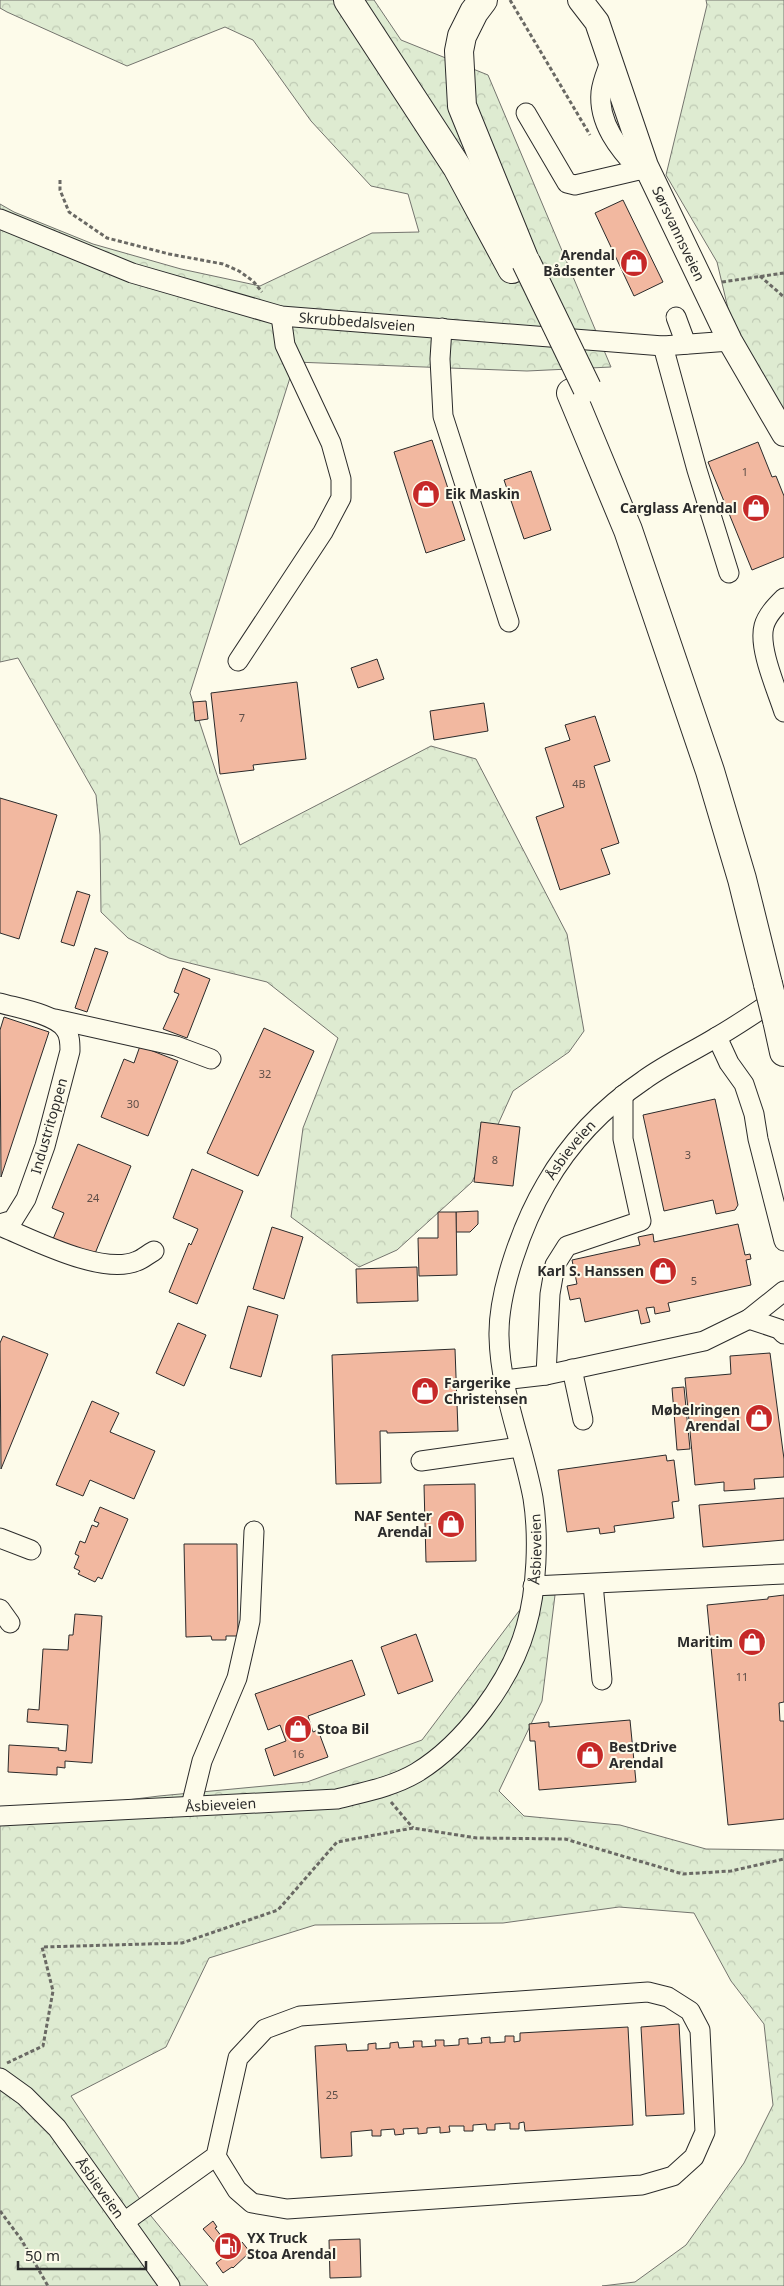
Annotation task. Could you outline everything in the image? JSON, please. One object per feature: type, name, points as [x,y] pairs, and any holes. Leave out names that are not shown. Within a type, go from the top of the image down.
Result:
[{"type":"highway","points":[[348,0],[519,265]]},
{"type":"highway","points":[[368,0],[416,69],[473,165],[648,533],[724,758],[778,993],[784,1052]]},
{"type":"highway","points":[[483,0],[474,12],[462,36],[459,52],[462,106],[519,265]]},
{"type":"main road","name":"Sørsvannsveien","points":[[580,0],[596,11],[642,168],[704,285],[730,341],[784,434]]},
{"type":"street","points":[[526,113],[567,183],[575,185],[642,168]]},
{"type":"street","name":"Skrubbedalsveien","points":[[0,219],[132,273],[281,316],[663,346],[730,341]]},
{"type":"street","points":[[238,661],[323,532],[341,498],[341,479],[331,443],[285,345],[281,316]]},
{"type":"street","points":[[676,317],[686,344]]},
{"type":"street","points":[[442,328],[440,359],[444,416],[509,622]]},
{"type":"street","points":[[663,346],[696,470],[729,573]]},
{"type":"street","points":[[784,598],[773,609],[764,625],[762,642],[784,712]]},
{"type":"street","name":"Åsbieveien","points":[[0,1816],[338,1799],[380,1788],[416,1773],[447,1749],[472,1723],[492,1698],[511,1664],[526,1627],[533,1586],[536,1541],[533,1499],[504,1380],[498,1334],[504,1291],[529,1217],[563,1156],[584,1130],[623,1095],[645,1079],[717,1037],[778,993]]},
{"type":"street","points":[[0,1003],[55,1019],[176,1046],[211,1059]]},
{"type":"street","name":"Industritoppen","points":[[0,1225],[13,1220],[20,1211],[45,1146],[70,1051],[70,1038],[65,1028],[55,1019]]},
{"type":"street","points":[[717,1037],[747,1092],[784,1241]]},
{"type":"street","points":[[546,1375],[550,1294],[555,1265],[567,1246],[641,1221],[623,1138],[623,1095]]},
{"type":"street","name":"Industritoppen","points":[[0,1225],[88,1261],[111,1265],[136,1262],[154,1251]]},
{"type":"street","points":[[504,1380],[546,1375],[704,1341],[749,1319],[784,1291]]},
{"type":"street","points":[[749,1319],[779,1330],[784,1334]]},
{"type":"street","points":[[572,1369],[583,1420]]},
{"type":"street","points":[[422,1460],[520,1447]]},
{"type":"street","points":[[191,1806],[202,1761],[237,1678],[250,1621],[254,1531]]},
{"type":"street","points":[[0,1538],[31,1550]]},
{"type":"street","points":[[533,1586],[784,1574]]},
{"type":"street","points":[[593,1584],[602,1680]]},
{"type":"street","points":[[124,2222],[216,2156],[238,2058],[265,2028],[300,2016],[648,1992],[668,1997],[690,2011],[700,2030],[705,2132],[694,2157],[673,2176],[642,2185],[287,2209],[252,2203],[237,2190],[216,2156]]},
{"type":"street","name":"Åsbieveien","points":[[0,2078],[25,2096],[57,2128],[170,2286]]},
{"type":"path","points":[[510,0],[594,143]]},
{"type":"path","points":[[60,180],[60,190],[69,212],[101,235],[168,254],[222,264],[239,271],[253,280],[281,316]]},
{"type":"path","points":[[704,285],[784,273]]},
{"type":"path","points":[[759,276],[784,297]]},
{"type":"path","points":[[380,1788],[413,1828]]},
{"type":"path","points":[[0,2067],[43,2046],[53,1991],[42,1947],[182,1943],[278,1910],[337,1842],[413,1828],[477,1838],[565,1838],[683,1874],[731,1871],[784,1860]]},
{"type":"path","points":[[0,2211],[21,2239],[48,2286]]},
{"type":"green space","points":[[0,0],[374,0],[401,40],[488,75],[611,367],[527,371],[295,362],[190,693],[240,845],[431,746],[476,759],[567,934],[584,1031],[569,1052],[513,1091],[472,1182],[397,1250],[359,1267],[291,1217],[303,1128],[338,1038],[267,982],[169,958],[128,938],[101,912],[100,835],[96,795],[18,658],[0,662],[0,204],[14,212],[93,244],[181,269],[260,286],[372,233],[419,232],[408,194],[371,186],[311,121],[253,40],[225,27],[127,66],[7,12],[0,8]]},
{"type":"green space","points":[[706,0],[784,0],[784,427],[744,376],[717,262],[666,175],[707,5]]},
{"type":"green space","points":[[531,1595],[555,1595],[542,1701],[499,1791],[524,1816],[620,1825],[706,1849],[784,1850],[784,2286],[602,2286],[635,2282],[686,2245],[744,2163],[773,2105],[764,2024],[731,1981],[694,1913],[619,1907],[503,1923],[315,1925],[209,1958],[166,2047],[71,2096],[151,2216],[208,2286],[0,2286],[0,1816],[159,1796],[307,1782],[422,1740]]},
{"type":"building","points":[[623,200],[663,282],[634,296],[595,213]]},
{"type":"building","points":[[432,440],[465,540],[426,553],[394,452]]},
{"type":"building","points":[[758,442],[772,477],[776,476],[784,496],[784,557],[752,570],[708,462]]},
{"type":"building","points":[[531,471],[551,530],[524,539],[504,480]]},
{"type":"building","points":[[377,659],[384,679],[358,688],[351,668]]},
{"type":"building","points":[[297,682],[306,759],[253,765],[254,770],[220,774],[211,693]]},
{"type":"building","points":[[206,701],[208,719],[195,721],[193,702]]},
{"type":"building","points":[[484,703],[488,731],[434,740],[430,711]]},
{"type":"building","points":[[595,716],[610,761],[594,766],[619,843],[601,849],[610,874],[560,890],[536,817],[564,807],[545,748],[570,740],[565,725]]},
{"type":"building","points":[[0,798],[57,815],[19,939],[0,933]]},
{"type":"building","points":[[77,891],[90,895],[74,946],[61,942]]},
{"type":"building","points":[[95,948],[108,952],[87,1012],[75,1008]]},
{"type":"building","points":[[183,968],[210,979],[187,1038],[163,1029],[179,994],[174,992]]},
{"type":"building","points":[[4,1017],[49,1032],[1,1177],[0,1030]]},
{"type":"building","points":[[264,1028],[314,1051],[258,1176],[207,1153]]},
{"type":"building","points":[[140,1046],[178,1061],[148,1136],[101,1117],[124,1059],[134,1063]]},
{"type":"building","points":[[715,1099],[738,1205],[735,1210],[716,1214],[713,1200],[664,1211],[643,1115]]},
{"type":"building","points":[[481,1122],[520,1127],[513,1186],[474,1182]]},
{"type":"building","points":[[78,1144],[131,1166],[94,1256],[53,1239],[64,1213],[52,1208]]},
{"type":"building","points":[[192,1169],[243,1191],[197,1304],[169,1292],[189,1243],[191,1245],[198,1229],[173,1218]]},
{"type":"building","points":[[478,1211],[478,1224],[470,1232],[456,1232],[456,1212]]},
{"type":"building","points":[[438,1212],[456,1212],[457,1275],[419,1276],[418,1238],[438,1238]]},
{"type":"building","points":[[738,1224],[745,1255],[750,1254],[751,1259],[746,1260],[751,1285],[668,1303],[670,1311],[655,1314],[654,1307],[646,1308],[650,1322],[641,1324],[638,1310],[585,1322],[580,1298],[570,1300],[567,1286],[577,1284],[572,1260],[640,1245],[638,1237],[653,1234],[654,1242]]},
{"type":"building","points":[[272,1227],[303,1237],[284,1299],[253,1289]]},
{"type":"building","points":[[417,1267],[418,1301],[357,1303],[356,1269]]},
{"type":"building","points":[[248,1306],[278,1315],[261,1377],[230,1368]]},
{"type":"building","points":[[178,1323],[206,1335],[184,1386],[156,1373]]},
{"type":"building","points":[[3,1336],[48,1354],[1,1469],[0,1343]]},
{"type":"building","points":[[455,1349],[458,1431],[387,1433],[387,1431],[380,1431],[381,1483],[336,1484],[332,1355]]},
{"type":"building","points":[[770,1353],[784,1459],[784,1477],[754,1479],[755,1489],[724,1491],[724,1482],[695,1485],[685,1378],[731,1374],[730,1356]]},
{"type":"building","points":[[684,1387],[690,1449],[677,1450],[672,1388]]},
{"type":"building","points":[[92,1401],[119,1413],[110,1432],[155,1451],[134,1499],[90,1480],[83,1496],[56,1485]]},
{"type":"building","points":[[666,1455],[667,1461],[674,1460],[679,1501],[672,1502],[674,1518],[614,1526],[615,1532],[600,1534],[599,1528],[567,1532],[558,1470]]},
{"type":"building","points":[[475,1484],[476,1561],[426,1562],[424,1485]]},
{"type":"building","points":[[784,1498],[784,1540],[703,1547],[699,1505]]},
{"type":"building","points":[[100,1507],[128,1519],[102,1579],[98,1577],[95,1582],[78,1574],[80,1571],[74,1568],[79,1556],[75,1554],[80,1541],[85,1543],[92,1525],[97,1527],[99,1523],[94,1521]]},
{"type":"building","points":[[184,1544],[237,1544],[238,1636],[226,1636],[226,1640],[212,1640],[211,1636],[186,1637]]},
{"type":"building","points":[[784,1595],[784,1702],[779,1703],[780,1721],[784,1721],[784,1819],[728,1825],[707,1605],[768,1599],[768,1597]]},
{"type":"building","points":[[75,1614],[102,1616],[92,1763],[65,1761],[65,1768],[57,1767],[57,1775],[8,1772],[9,1745],[59,1748],[58,1750],[66,1751],[68,1725],[27,1722],[28,1709],[39,1710],[43,1649],[68,1650],[69,1635],[73,1635]]},
{"type":"building","points":[[416,1634],[433,1681],[398,1694],[381,1647]]},
{"type":"building","points":[[352,1660],[365,1695],[308,1716],[313,1732],[318,1730],[328,1757],[274,1776],[265,1749],[286,1741],[280,1725],[268,1730],[255,1694]]},
{"type":"building","points":[[630,1720],[636,1782],[539,1790],[535,1741],[530,1741],[529,1724],[549,1722],[549,1727]]},
{"type":"building","points":[[679,2024],[684,2114],[646,2116],[641,2027]]},
{"type":"building","points":[[628,2027],[633,2125],[525,2131],[524,2122],[519,2123],[519,2129],[510,2129],[510,2123],[495,2124],[495,2130],[487,2130],[486,2124],[473,2125],[473,2131],[464,2131],[464,2126],[449,2126],[450,2132],[440,2133],[440,2127],[427,2128],[427,2133],[418,2134],[418,2128],[403,2129],[404,2134],[395,2135],[394,2129],[381,2130],[381,2136],[372,2136],[372,2130],[351,2132],[352,2156],[321,2158],[315,2046],[346,2044],[347,2051],[368,2050],[368,2044],[376,2043],[376,2049],[390,2048],[390,2043],[398,2042],[399,2048],[414,2047],[413,2041],[422,2041],[422,2047],[436,2046],[435,2040],[444,2040],[444,2046],[459,2045],[459,2039],[468,2038],[468,2044],[482,2043],[481,2038],[490,2037],[490,2043],[505,2042],[505,2036],[514,2036],[514,2042],[520,2041],[520,2033]]},
{"type":"building","points":[[213,2221],[217,2227],[215,2228],[230,2247],[231,2245],[234,2249],[242,2242],[250,2252],[233,2268],[223,2273],[216,2263],[224,2257],[221,2253],[223,2252],[203,2229]]},
{"type":"building","points":[[360,2239],[361,2277],[330,2278],[329,2240]]},
{"type":"place","name":"Arendal Bådsenter","points":[[634,263]]},
{"type":"place","name":"Eik Maskin","points":[[426,494]]},
{"type":"place","name":"Carglass Arendal","points":[[756,508]]},
{"type":"place","name":"Karl S. Hanssen","points":[[663,1271]]},
{"type":"place","name":"Fargerike Christensen","points":[[425,1391]]},
{"type":"place","name":"Møbelringen Arendal","points":[[759,1418]]},
{"type":"place","name":"NAF Senter Arendal","points":[[451,1524]]},
{"type":"place","name":"Maritim","points":[[752,1642]]},
{"type":"place","name":"Stoa Bil","points":[[298,1729]]},
{"type":"place","name":"BestDrive Arendal","points":[[590,1755]]},
{"type":"place","name":"YX Truck Stoa Arendal","points":[[228,2246]]}]
